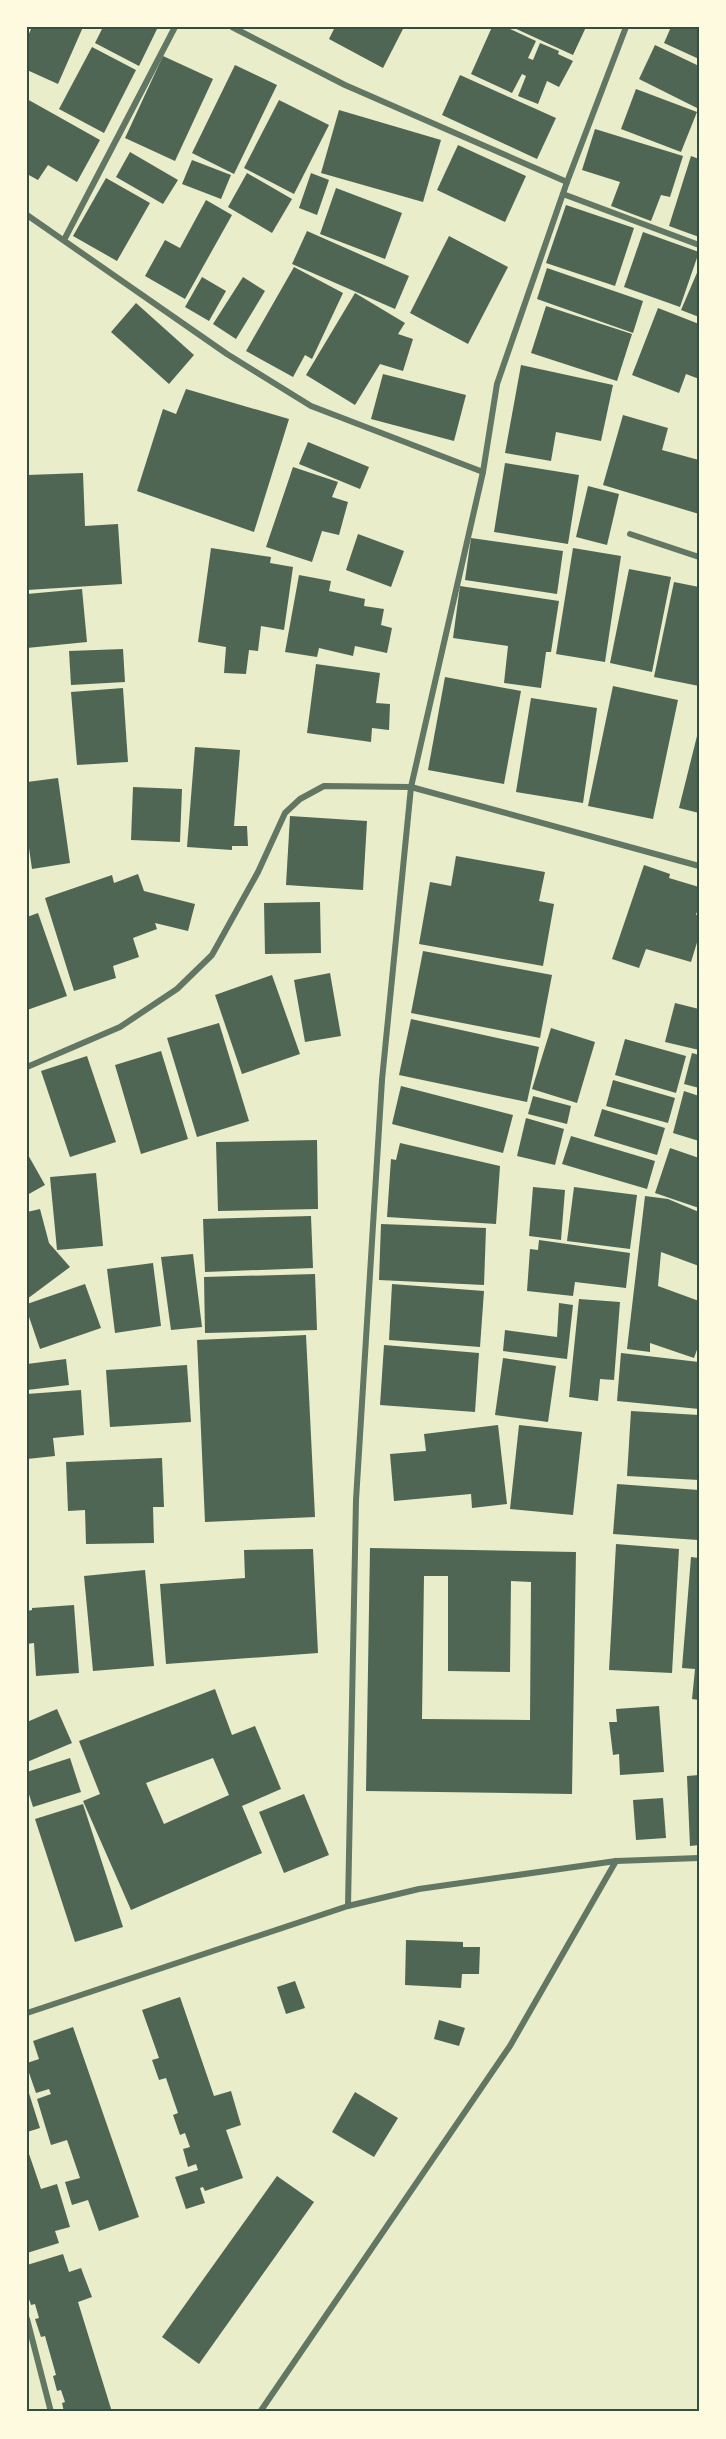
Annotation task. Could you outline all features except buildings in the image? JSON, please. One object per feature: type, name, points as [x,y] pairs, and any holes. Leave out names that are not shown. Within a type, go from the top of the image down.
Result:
[{"type":"street","points":[[64,240],[175,27]]},
{"type":"street","points":[[232,27],[345,85],[567,182]]},
{"type":"street","points":[[348,1906],[356,1500],[382,1080],[411,787],[483,472],[497,384],[567,182],[626,27]]},
{"type":"street","points":[[563,194],[699,245]]},
{"type":"street","points":[[27,215],[227,354],[311,406],[483,472]]},
{"type":"street","points":[[630,534],[699,557]]},
{"type":"street","points":[[27,1067],[120,1027],[177,989],[212,956],[258,873],[285,813],[300,799],[324,786],[411,787],[699,866]]},
{"type":"street","points":[[27,2013],[348,1906],[419,1889],[615,1861],[699,1858]]},
{"type":"street","points":[[260,2412],[510,2046],[615,1861]]},
{"type":"street","points":[[27,2319],[51,2412]]}]
